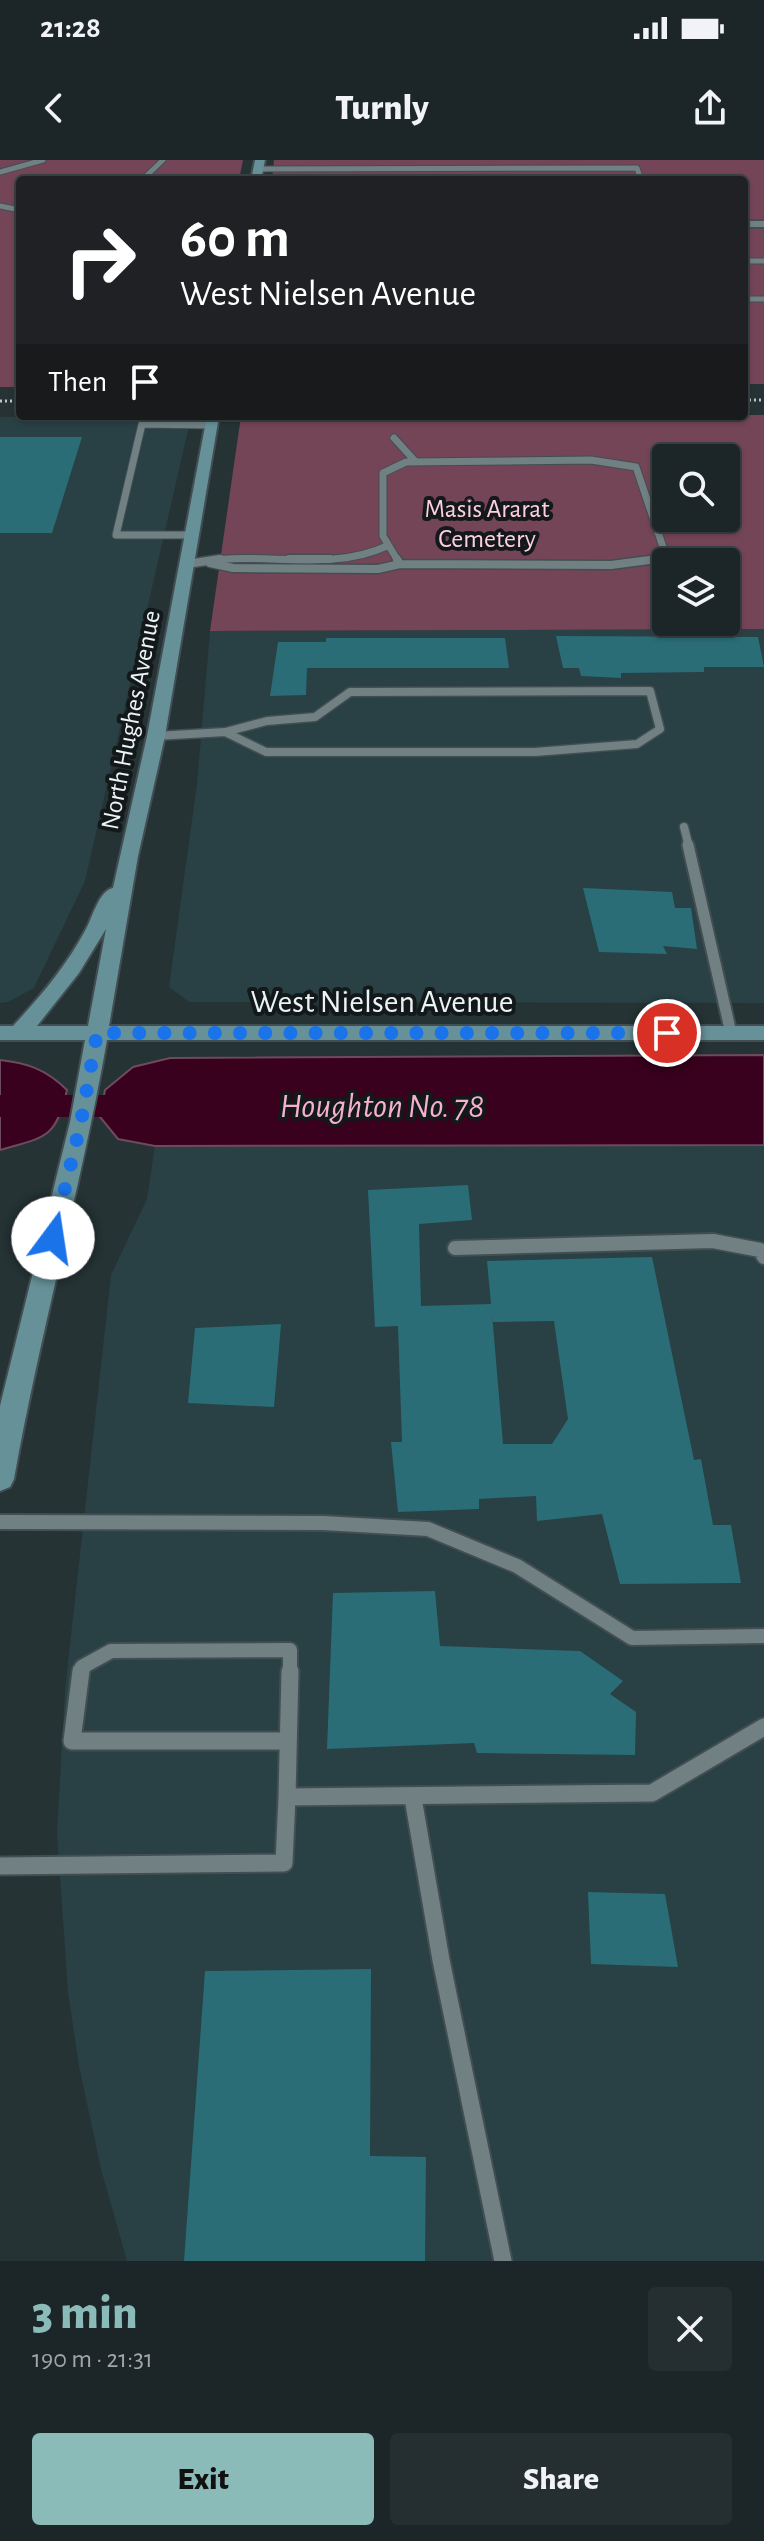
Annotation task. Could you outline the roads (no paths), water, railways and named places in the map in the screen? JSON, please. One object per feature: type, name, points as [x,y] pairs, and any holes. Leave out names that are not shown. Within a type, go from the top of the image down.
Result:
[{"type":"street","name":"North Hughes Avenue","points":[[0,1479],[18,1381],[81,1122],[129,856],[156,736],[212,420]]},
{"type":"street","points":[[9,1033],[64,983],[89,947],[129,856]]},
{"type":"street","name":"West Nielsen Avenue","points":[[9,1033],[764,1033]]},
{"type":"lane","points":[[0,172],[43,160]]},
{"type":"lane","points":[[146,176],[163,160]]},
{"type":"lane","points":[[454,160],[456,176]]},
{"type":"lane","points":[[634,160],[640,176]]},
{"type":"lane","points":[[258,170],[637,168]]},
{"type":"lane","points":[[192,535],[116,535],[142,424],[212,420]]},
{"type":"lane","points":[[394,438],[415,461]]},
{"type":"lane","points":[[210,563],[233,568],[378,569],[400,564],[611,565],[648,563],[666,556],[636,467],[591,460],[415,461],[395,465],[383,473],[381,508],[387,546],[400,564]]},
{"type":"lane","points":[[187,564],[234,558],[348,558],[377,552],[387,546]]},
{"type":"lane","points":[[156,736],[225,732],[267,721],[315,717],[350,692],[397,691],[650,691],[660,729],[637,744],[519,752],[266,752],[225,732]]},
{"type":"lane","points":[[684,827],[731,1033]]},
{"type":"lane","points":[[455,1248],[713,1241],[760,1250],[764,1257]]},
{"type":"lane","points":[[0,1522],[323,1523],[428,1529],[517,1566],[632,1638],[764,1636]]},
{"type":"lane","points":[[0,1866],[284,1863],[287,1797],[290,1650],[111,1651],[82,1667],[72,1741],[288,1741]]},
{"type":"lane","points":[[287,1797],[652,1793],[764,1727]]},
{"type":"lane","points":[[413,1798],[441,1960],[503,2261]]},
{"type":"water","points":[[764,1055],[764,1145],[155,1146],[118,1139],[100,1117],[105,1090],[133,1067],[170,1058]]},
{"type":"water","points":[[0,1060],[36,1069],[67,1090],[58,1118],[46,1134],[0,1150]]},
{"type":"waterway","name":"Houghton No. 78","points":[[0,1106],[148,1106]]},
{"type":"railway","points":[[748,400],[764,400]]},
{"type":"railway","points":[[0,401],[16,401]]},
{"type":"park label","name":"Masis Ararat Cemetery","points":[[487,523]]}]
